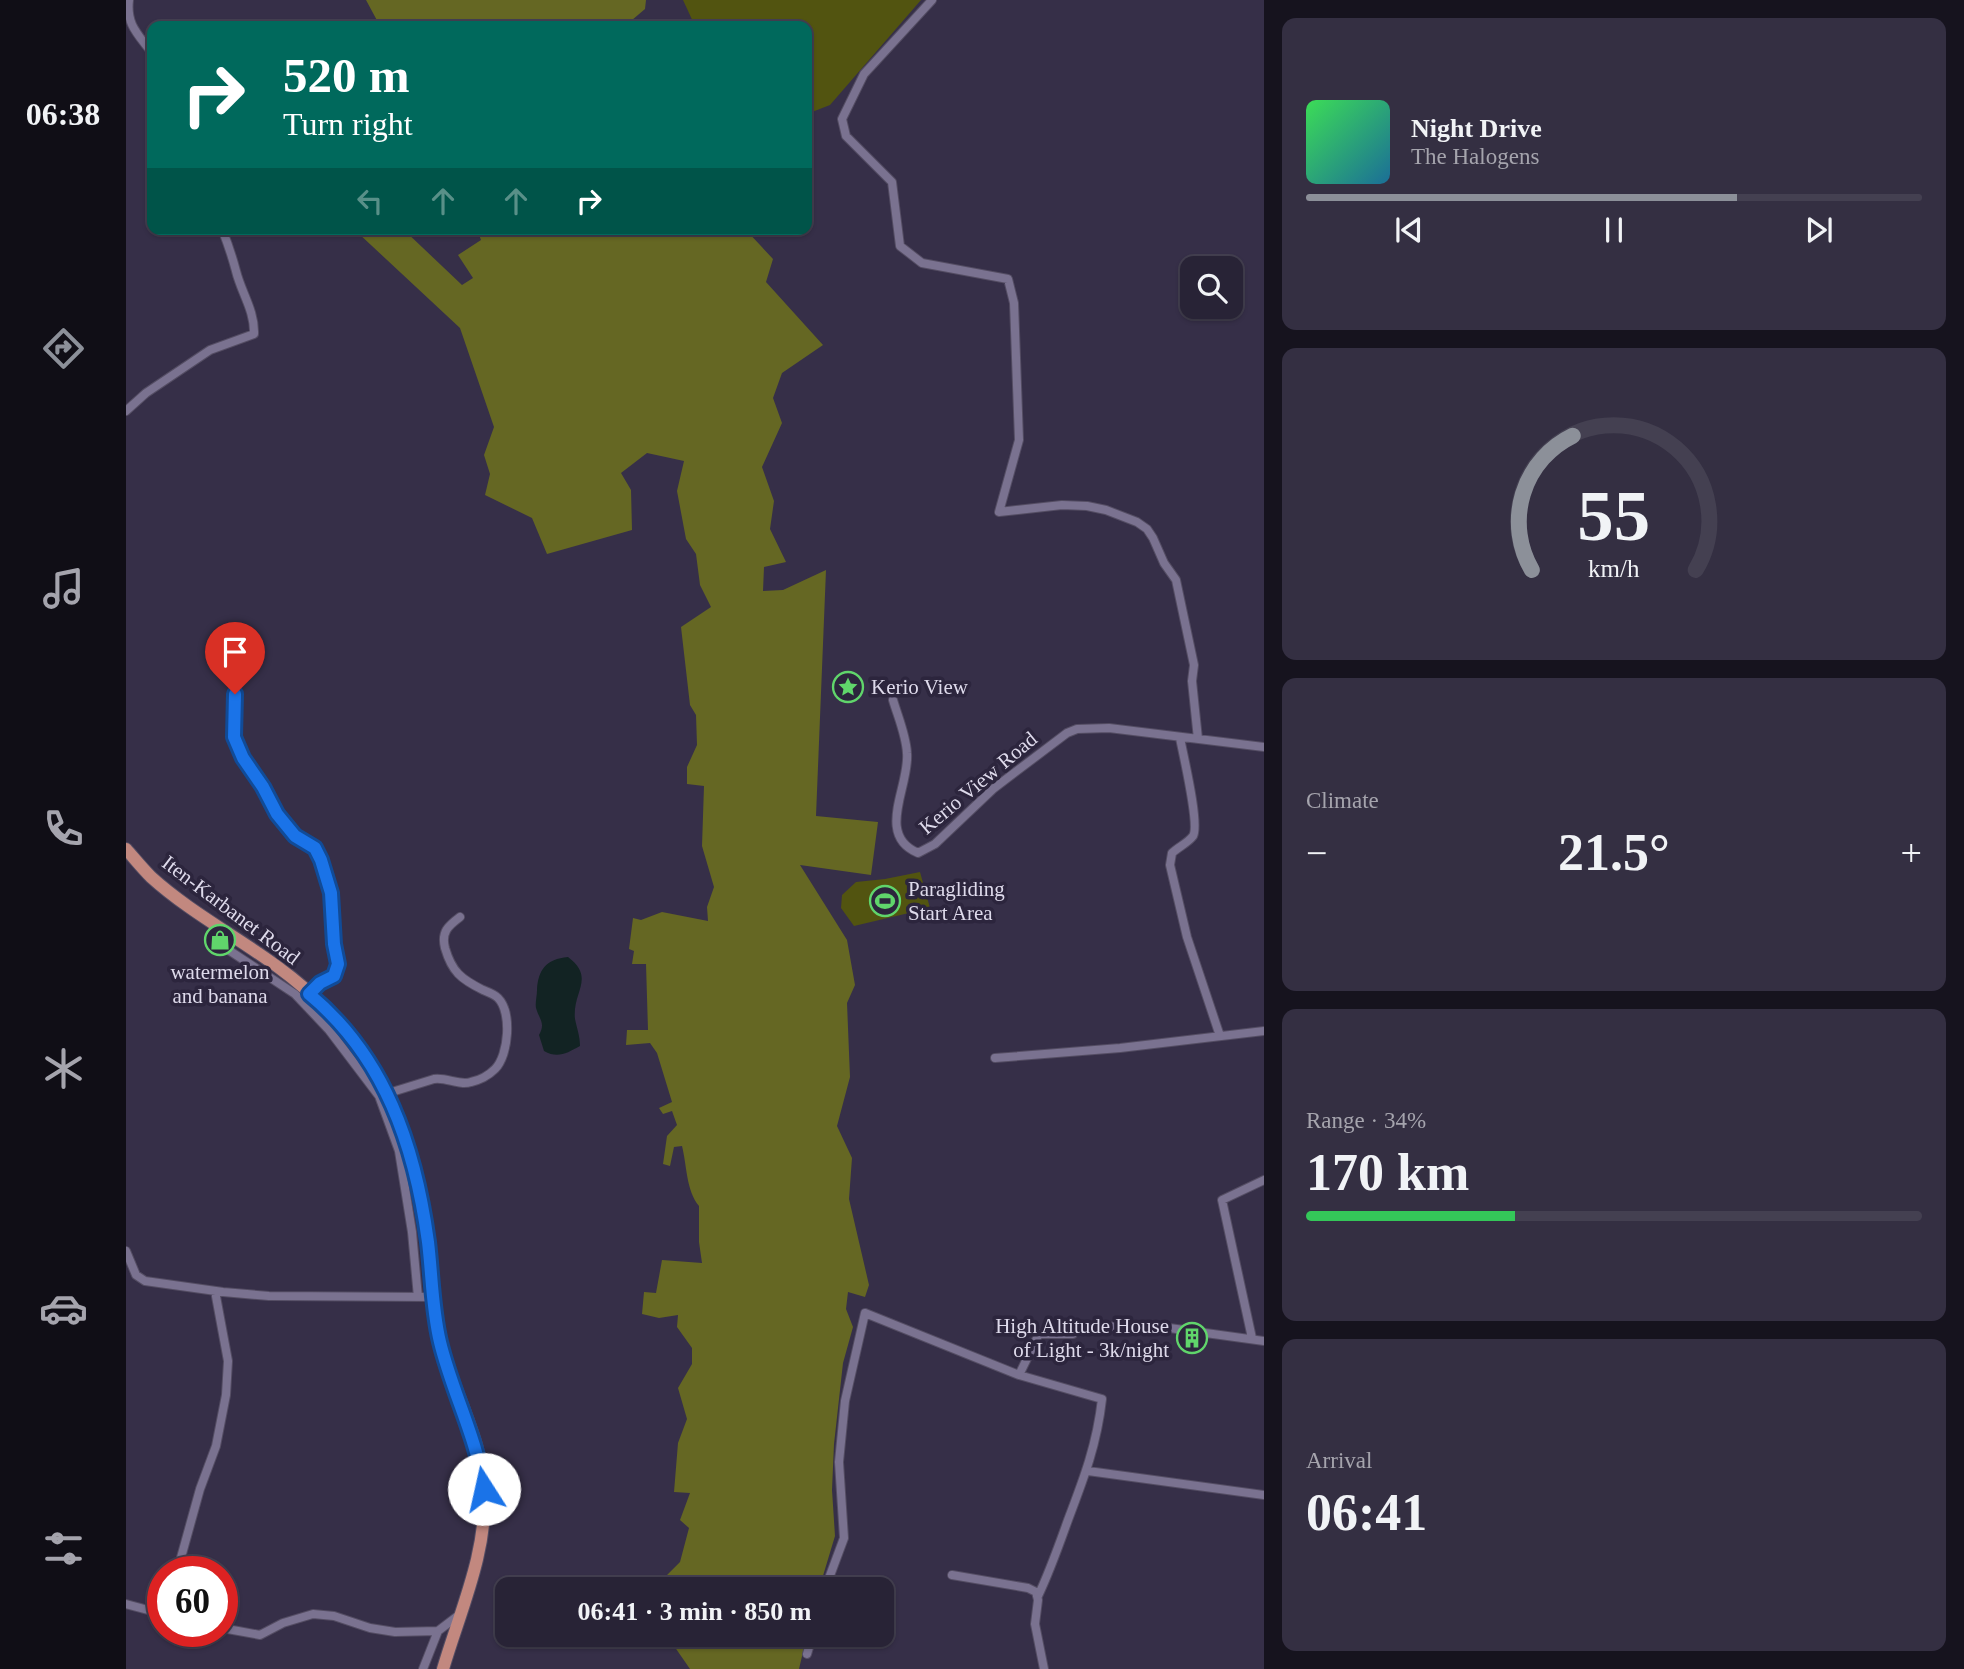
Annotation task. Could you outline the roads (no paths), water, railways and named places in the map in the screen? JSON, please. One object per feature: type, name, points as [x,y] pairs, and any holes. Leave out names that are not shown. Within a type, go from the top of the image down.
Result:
[{"type":"main road","name":"Iten-Karbanet Road","points":[[126,849],[150,876],[285,974],[323,1005],[356,1044],[411,1152],[428,1242],[432,1297],[440,1340],[450,1379],[478,1454],[484,1489],[483,1532],[476,1565],[443,1669]]},
{"type":"street","points":[[129,0],[128,16],[131,25],[147,46]]},
{"type":"street","points":[[932,0],[864,74],[842,119],[846,136],[892,182],[901,247],[922,262],[1008,279],[1014,303],[1019,440],[999,512],[1062,505],[1087,506],[1116,514],[1147,529],[1164,564],[1176,580],[1194,665],[1192,681],[1198,739]]},
{"type":"street","points":[[126,411],[146,393],[210,350],[254,334],[255,322],[225,235]]},
{"type":"street","points":[[235,694],[234,737],[243,758],[277,814],[295,836],[315,848],[331,893],[338,964],[334,976],[320,983],[309,994]]},
{"type":"street","name":"Kerio View Road","points":[[892,700],[908,754],[907,770],[895,820],[902,841],[918,853],[935,844],[993,789],[1067,733],[1077,729],[1109,728],[1264,747]]},
{"type":"street","points":[[1180,738],[1195,831],[1192,838],[1172,853],[1170,865],[1187,937],[1220,1036]]},
{"type":"street","points":[[383,1095],[434,1079],[443,1078],[465,1084],[485,1077],[498,1067],[508,1030],[507,1016],[502,1004],[493,994],[452,968],[443,939],[444,930],[460,916]]},
{"type":"street","points":[[212,939],[295,995],[329,1030],[383,1095],[399,1151],[412,1232],[418,1297]]},
{"type":"street","points":[[995,1058],[1120,1048],[1264,1031]]},
{"type":"street","points":[[1252,1338],[1222,1200],[1264,1180]]},
{"type":"street","points":[[126,1251],[136,1275],[141,1279],[215,1291],[269,1296],[432,1297]]},
{"type":"street","points":[[181,1556],[200,1489],[216,1446],[226,1395],[228,1361],[215,1291]]},
{"type":"street","points":[[829,1577],[844,1538],[840,1450],[845,1401],[865,1313],[1019,1375],[1102,1399],[1098,1433],[1088,1471],[1038,1596],[1035,1624],[1044,1669]]},
{"type":"street","points":[[1019,1375],[1038,1334],[1073,1334],[1076,1327],[1155,1326],[1264,1341]]},
{"type":"street","points":[[1088,1471],[1264,1495]]},
{"type":"street","points":[[952,1576],[1028,1588],[1038,1596]]},
{"type":"street","points":[[126,1604],[147,1610]]},
{"type":"street","points":[[238,1631],[260,1635],[283,1623],[313,1614],[334,1616],[370,1628],[395,1632],[438,1631]]},
{"type":"street","points":[[423,1669],[438,1631],[459,1615]]},
{"type":"street","points":[[807,1654],[809,1647]]},
{"type":"place","name":"Kerio View","points":[[848,687]]},
{"type":"place","name":"Paragliding Start Area","points":[[885,901]]},
{"type":"place","name":"watermelon and banana","points":[[220,940]]},
{"type":"place","name":"High Altitude House of Light - 3k/night","points":[[1192,1338]]}]
